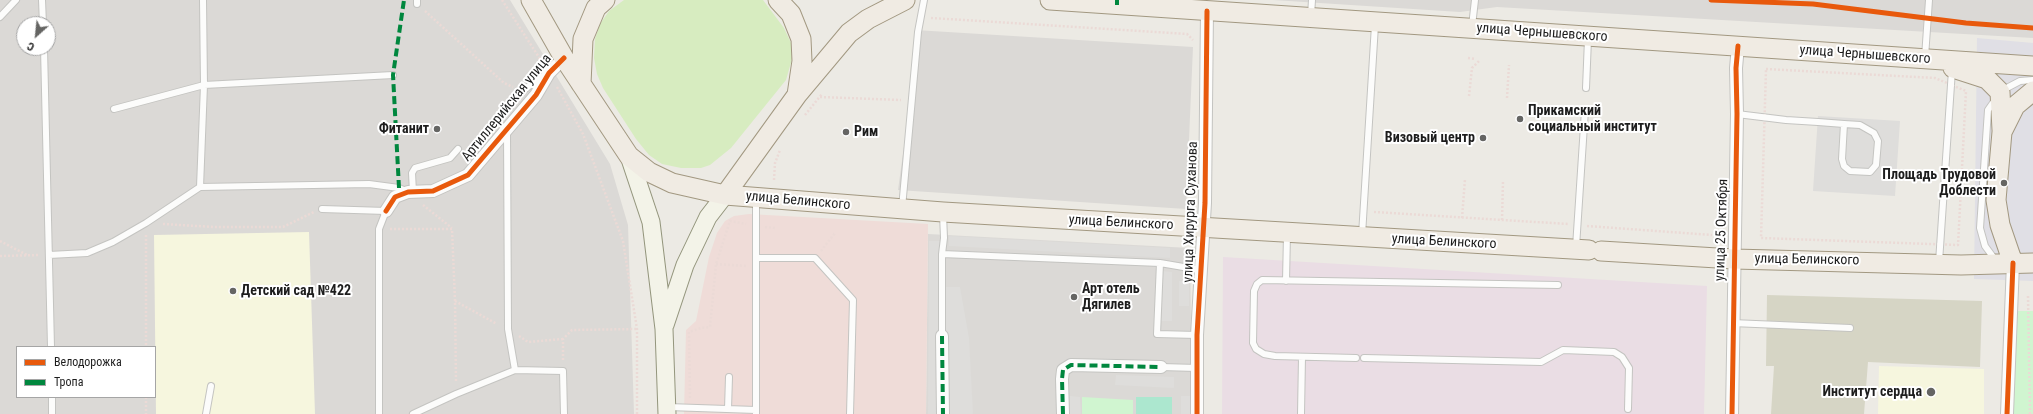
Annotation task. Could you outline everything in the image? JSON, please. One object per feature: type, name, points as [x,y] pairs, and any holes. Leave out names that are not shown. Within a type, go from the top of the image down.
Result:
[{"type":"main road","name":"улица Белинского","points":[[531,0],[564,58],[629,156],[649,172],[672,183],[725,195],[943,212],[1734,259],[1939,264],[2033,263]]},
{"type":"main road","points":[[581,84],[583,39],[596,8],[605,0]]},
{"type":"main road","points":[[778,0],[791,14],[802,39],[802,61],[797,96]]},
{"type":"main road","points":[[664,329],[686,265],[708,217],[797,96],[849,33],[868,19],[905,0]]},
{"type":"main road","name":"улица Чернышевского","points":[[1050,0],[1117,2],[1207,11],[1311,8],[1375,21],[1925,59],[1952,64],[2033,66]]},
{"type":"main road","points":[[1952,64],[1986,79],[2000,92],[2002,132],[1996,200],[2005,263]]},
{"type":"main road","points":[[2002,132],[2015,106],[2033,91]]},
{"type":"main road","points":[[629,156],[651,222],[664,329],[667,410]]},
{"type":"street","name":"улица Хирурга Суханова","points":[[1197,414],[1197,335],[1203,228],[1207,11]]},
{"type":"street","name":"улица 25 Октября","points":[[1732,414],[1732,323],[1737,114],[1736,68],[1738,46]]},
{"type":"street","name":"Артиллерийская улица","points":[[386,210],[395,197],[411,192],[433,191],[468,175],[536,95],[549,74],[564,58]]},
{"type":"street","points":[[2005,263],[2007,414]]},
{"type":"street","points":[[942,336],[943,414]]},
{"type":"street","points":[[1063,414],[1063,370],[1071,365],[1161,367]]},
{"type":"lane","points":[[0,17],[16,0]]},
{"type":"lane","points":[[42,0],[43,16]]},
{"type":"lane","points":[[200,187],[204,85],[203,0]]},
{"type":"lane","points":[[902,209],[921,17],[924,0]]},
{"type":"lane","points":[[1472,28],[1475,0]]},
{"type":"lane","points":[[1925,59],[1929,0]]},
{"type":"lane","points":[[1362,237],[1375,21]]},
{"type":"lane","points":[[1586,88],[1588,36]]},
{"type":"lane","points":[[44,56],[50,346]]},
{"type":"lane","points":[[1939,264],[1952,64]]},
{"type":"lane","points":[[482,136],[511,101],[549,74]]},
{"type":"lane","points":[[114,110],[204,85],[393,75]]},
{"type":"lane","points":[[2005,263],[1985,246],[1980,228],[1988,110],[2000,92],[2020,81],[2033,80]]},
{"type":"lane","points":[[1585,110],[1577,225],[1588,250]]},
{"type":"lane","points":[[1737,114],[1786,120],[1860,125],[1874,133],[1878,141],[1876,165],[1870,172],[1850,171],[1844,166],[1842,159],[1844,124]]},
{"type":"lane","points":[[507,129],[508,329],[515,370]]},
{"type":"lane","points":[[49,256],[87,253],[113,242],[146,223],[200,187],[369,184],[399,188],[411,192],[412,173],[415,168],[450,158],[458,149]]},
{"type":"lane","points":[[667,410],[690,408],[728,409],[756,412],[756,198]]},
{"type":"lane","points":[[322,209],[386,210],[379,229],[379,414]]},
{"type":"lane","points":[[942,336],[942,254],[944,238],[943,212]]},
{"type":"lane","points":[[1286,281],[1287,233]]},
{"type":"lane","points":[[942,254],[1160,263],[1201,270]]},
{"type":"lane","points":[[757,258],[815,258],[853,300],[850,414]]},
{"type":"lane","points":[[1160,263],[1157,334],[1197,335]]},
{"type":"lane","points":[[1356,358],[1302,357],[1264,354],[1256,349],[1253,343],[1254,291],[1257,284],[1262,280],[1558,285]]},
{"type":"lane","points":[[1732,323],[1850,328]]},
{"type":"lane","points":[[1364,358],[1541,362],[1563,350],[1614,352],[1622,357],[1629,368],[1628,409]]},
{"type":"lane","points":[[1301,414],[1302,357]]},
{"type":"lane","points":[[1161,367],[1197,368]]},
{"type":"lane","points":[[413,414],[456,394],[515,370],[563,371],[564,414]]},
{"type":"lane","points":[[728,409],[729,377]]},
{"type":"lane","points":[[206,414],[211,386]]},
{"type":"lane","points":[[52,398],[52,414]]},
{"type":"path","points":[[502,0],[549,74],[583,134],[623,241],[637,329],[637,414]]},
{"type":"path","points":[[1711,0],[1813,4]]},
{"type":"path","points":[[417,2],[504,84],[522,92]]},
{"type":"path","points":[[921,17],[1187,34],[1192,38],[1194,44]]},
{"type":"path","points":[[1468,58],[1476,59]]},
{"type":"path","points":[[1469,96],[1472,68],[1480,60]]},
{"type":"path","points":[[1507,98],[1509,65]]},
{"type":"path","points":[[801,120],[820,97],[823,91]]},
{"type":"path","points":[[1761,238],[1958,245],[1966,91]]},
{"type":"path","points":[[820,97],[913,100]]},
{"type":"path","points":[[774,180],[775,163],[782,144]]},
{"type":"path","points":[[1462,218],[1465,179]]},
{"type":"path","points":[[1502,220],[1503,181]]},
{"type":"path","points":[[411,192],[452,229],[455,301],[456,394]]},
{"type":"path","points":[[146,346],[146,223],[214,227],[283,227],[322,209]]},
{"type":"path","points":[[1363,212],[1577,225],[1712,236]]},
{"type":"path","points":[[690,408],[689,332],[710,327],[716,264],[730,221],[775,228]]},
{"type":"path","points":[[379,229],[452,229]]},
{"type":"path","points":[[815,258],[835,233]]},
{"type":"path","points":[[0,241],[27,255]]},
{"type":"path","points":[[0,256],[49,256]]},
{"type":"path","points":[[716,264],[738,265]]},
{"type":"path","points":[[2028,296],[2028,367],[2030,414]]},
{"type":"path","points":[[455,301],[508,329],[528,342],[563,340]]},
{"type":"path","points":[[563,371],[563,340],[572,330],[637,329]]},
{"type":"path","points":[[2028,367],[2033,367]]},
{"type":"path","points":[[146,398],[146,414]]},
{"type":"shaded area","points":[[0,0],[510,0],[610,164],[628,225],[634,414],[0,414]]},
{"type":"shaded area","points":[[1273,0],[2033,0],[2033,38],[1497,7],[1460,12]]},
{"type":"shaded area","points":[[915,30],[1193,47],[1186,209],[898,190],[911,96]]},
{"type":"shaded area","name":"Площадь Трудовой Доблести","points":[[1977,38],[2033,43],[2033,281],[1974,279]]},
{"type":"shaded area","points":[[1818,116],[1900,121],[1895,196],[1813,191]]},
{"type":"shaded area","points":[[749,214],[928,224],[926,414],[684,414],[686,330],[696,321],[709,257],[717,233],[725,221],[734,216]]},
{"type":"shaded area","name":"Детский сад №422","points":[[309,232],[315,414],[156,414],[154,235]]},
{"type":"shaded area","points":[[928,234],[1190,248],[1192,414],[926,414]]},
{"type":"shaded area","points":[[949,236],[1170,248],[1170,258],[949,246]]},
{"type":"shaded area","points":[[929,241],[940,241],[940,287],[960,287],[969,338],[973,414],[928,414]]},
{"type":"shaded area","points":[[1223,257],[1707,286],[1704,414],[1222,414]]},
{"type":"shaded area","points":[[1161,271],[1172,272],[1172,321],[1161,321]]},
{"type":"shaded area","points":[[1179,281],[1189,281],[1189,306],[1179,306]]},
{"type":"shaded area","points":[[1767,295],[1982,301],[1980,367],[1868,362],[1864,414],[1771,414],[1774,366],[1766,366]]},
{"type":"shaded area","name":"Институт сердца","points":[[1879,366],[1984,369],[1984,414],[1878,414]]},
{"type":"shaded area","points":[[1116,375],[1174,377],[1174,388],[1115,385]]},
{"type":"shaded area","points":[[1070,396],[1080,397],[1081,414],[1070,414]]},
{"type":"shaded area","points":[[1181,396],[1192,396],[1192,414],[1181,414]]},
{"type":"green space","points":[[624,0],[763,0],[784,28],[791,43],[792,59],[786,80],[731,148],[710,165],[701,168],[681,168],[662,164],[649,155],[636,139],[603,88],[597,74],[594,58],[595,39],[600,24],[609,11]]},
{"type":"green space","points":[[2015,311],[2033,311],[2033,414],[2013,414]]},
{"type":"green space","points":[[1082,397],[1133,400],[1133,414],[1082,414]]},
{"type":"green space","points":[[1136,397],[1172,397],[1172,414],[1136,414]]},
{"type":"marked path","points":[[399,188],[393,75],[404,0]]},
{"type":"marked path","points":[[1117,0],[1117,5]]},
{"type":"marked path","points":[[942,336],[943,414]]},
{"type":"marked path","points":[[1063,414],[1063,370],[1071,365],[1161,367]]},
{"type":"cycle path","points":[[1711,0],[1813,4],[1966,23],[2033,28]]},
{"type":"cycle path","points":[[1197,414],[1197,335],[1205,203],[1207,11]]},
{"type":"cycle path","points":[[1732,414],[1737,114],[1736,68],[1738,46]]},
{"type":"cycle path","points":[[386,211],[395,197],[408,192],[433,191],[468,175],[536,95],[549,73],[564,58]]},
{"type":"cycle path","points":[[2007,414],[2013,263]]},
{"type":"place","name":"Прикамский социальный институт","points":[[1520,119]]},
{"type":"place","name":"Фитанит","points":[[437,129]]},
{"type":"place","name":"Рим","points":[[846,132]]},
{"type":"place","name":"Визовый центр","points":[[1483,138]]},
{"type":"place","name":"Площадь Трудовой Доблести","points":[[2004,183]]},
{"type":"place","name":"Детский сад №422","points":[[233,291]]},
{"type":"place","name":"Арт отель Дягилев","points":[[1074,297]]},
{"type":"place","name":"Институт сердца","points":[[1931,392]]}]
